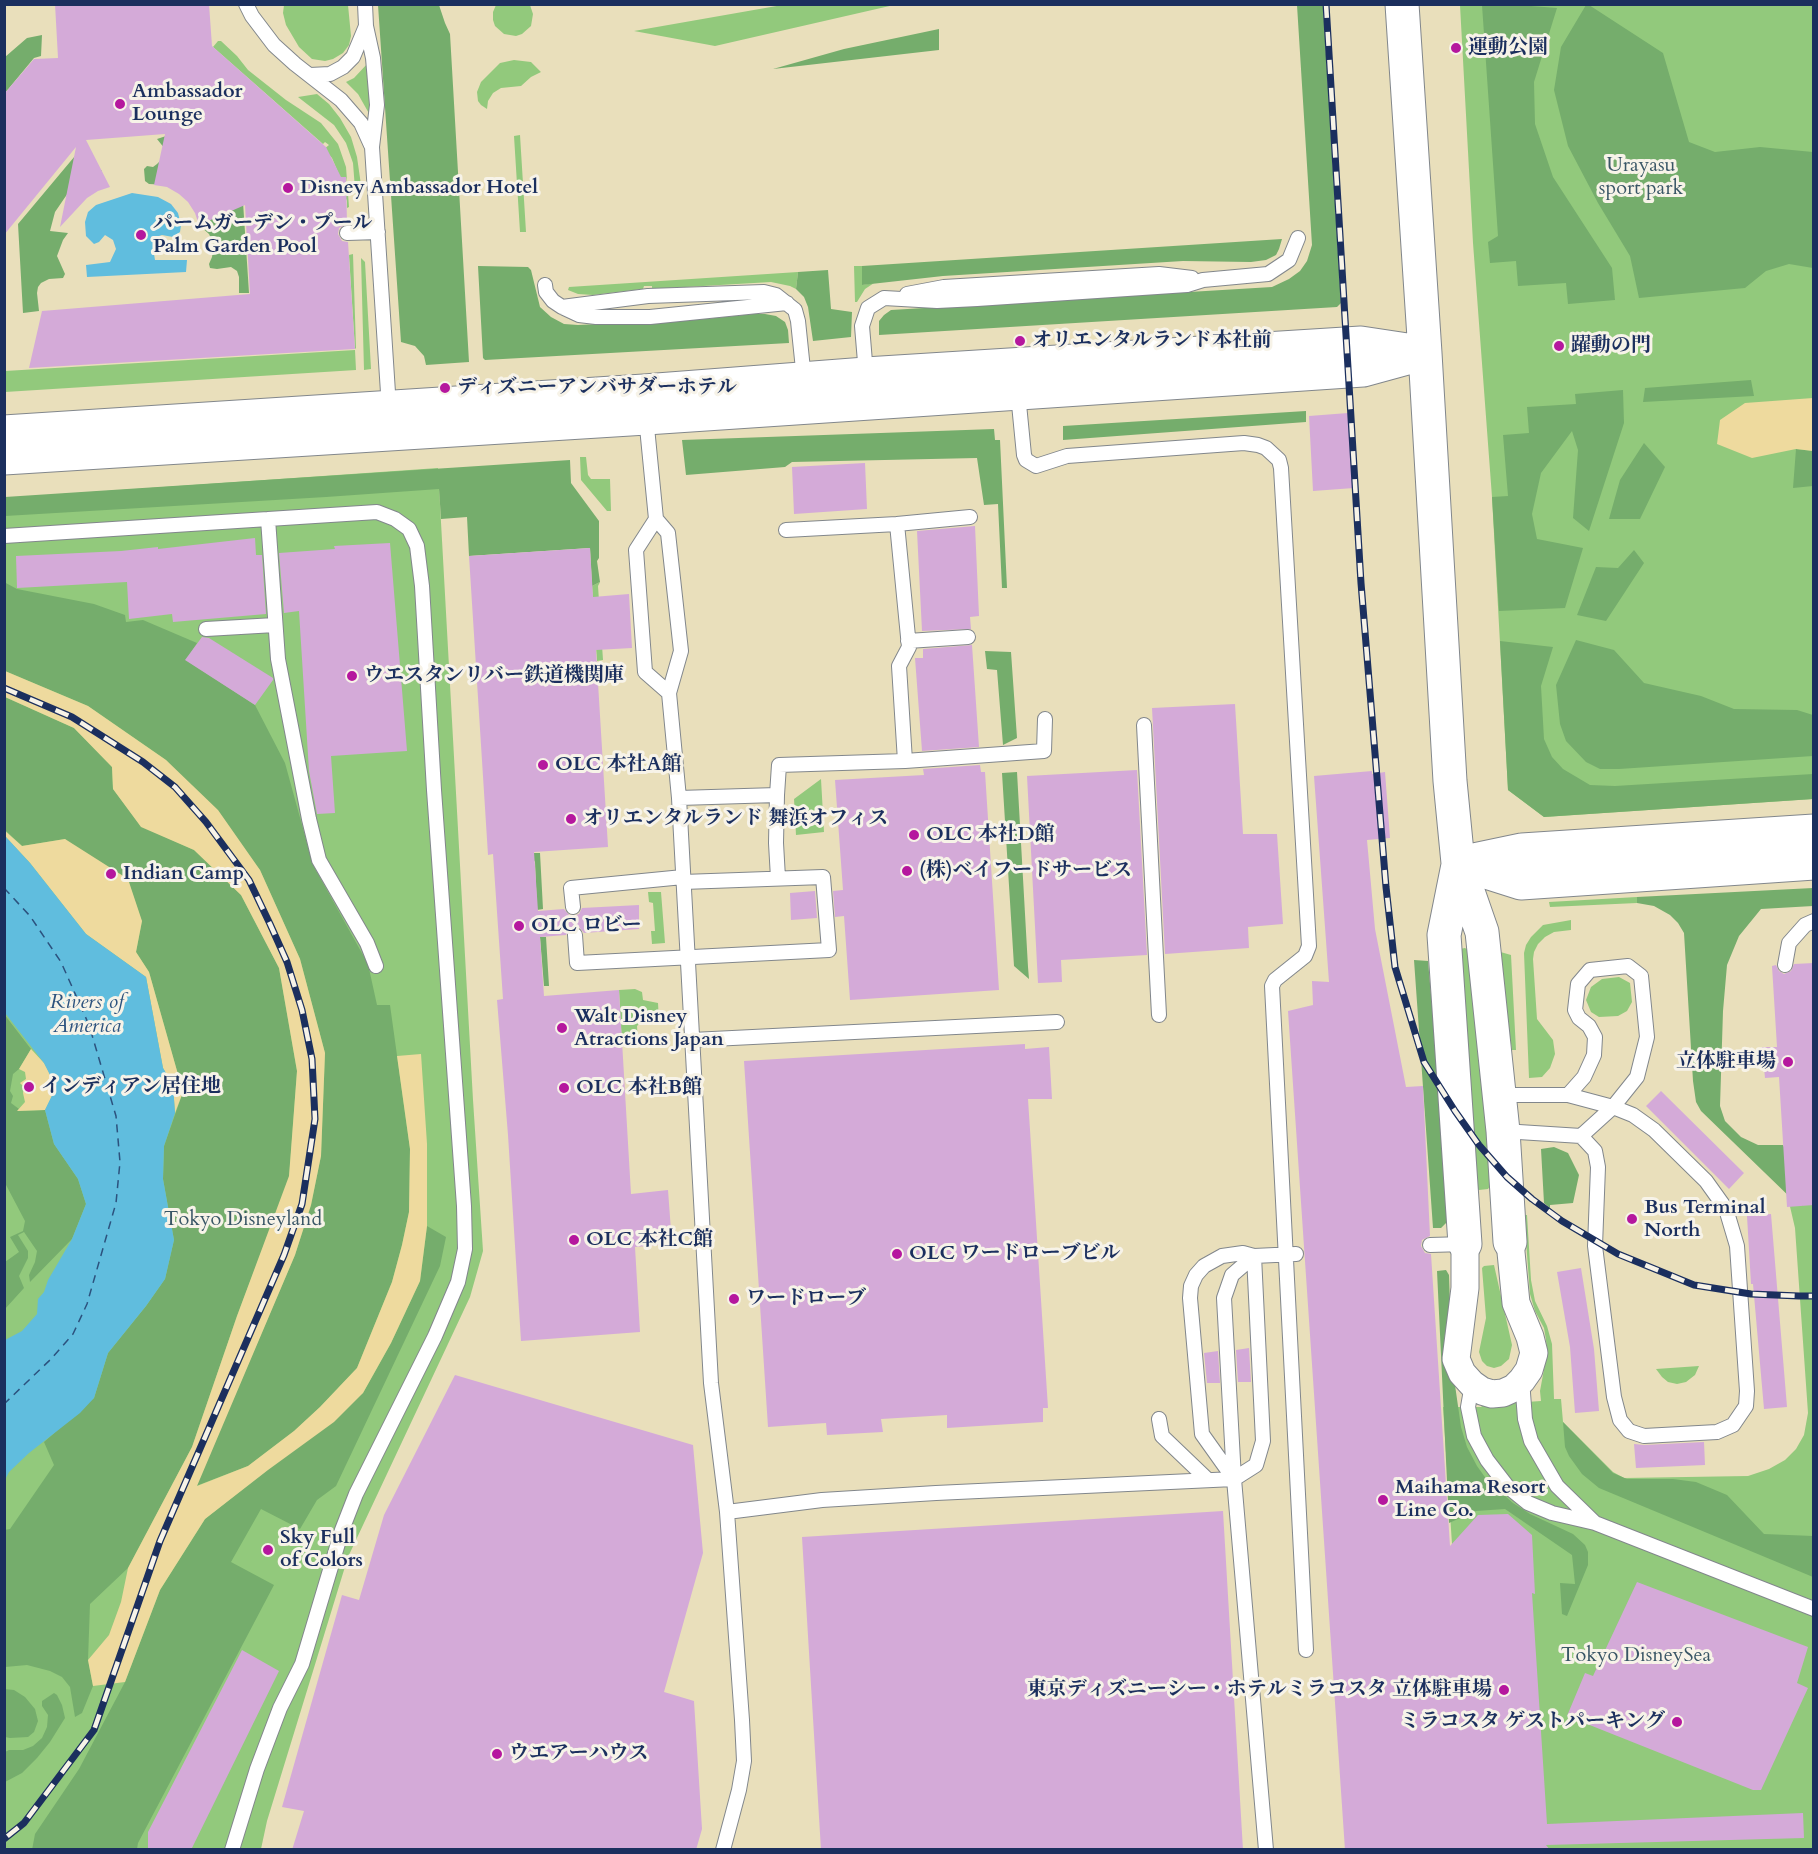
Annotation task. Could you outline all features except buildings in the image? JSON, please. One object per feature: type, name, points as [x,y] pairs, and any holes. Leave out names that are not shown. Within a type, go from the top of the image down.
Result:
[{"type":"street","points":[[1402,4],[1450,781],[1458,863],[1482,932],[1503,1131],[1516,1303],[1534,1353],[1528,1370],[1514,1388],[1503,1393],[1492,1394],[1482,1391],[1472,1383],[1462,1373],[1456,1359],[1465,1288],[1465,1244],[1444,935],[1458,863]]},
{"type":"street","points":[[4,458],[645,405],[804,379],[866,374],[1361,343],[1425,353]]},
{"type":"street","points":[[4,432],[388,408],[645,405],[1018,393],[1363,370],[1425,353]]},
{"type":"street","points":[[1458,863],[1522,850],[1814,831]]},
{"type":"street","points":[[1458,863],[1521,883],[1814,863]]},
{"type":"lane","points":[[246,4],[252,16],[274,45],[341,100],[361,123],[372,147]]},
{"type":"lane","points":[[365,4],[377,105],[372,147],[388,408]]},
{"type":"lane","points":[[310,75],[330,74],[344,67],[353,57],[366,26]]},
{"type":"lane","points":[[347,232],[378,232]]},
{"type":"lane","points":[[866,374],[862,326],[868,308],[884,298],[937,301],[977,299],[1187,285],[1203,280],[1268,274],[1289,260],[1298,238]]},
{"type":"lane","points":[[545,285],[546,292],[562,307],[579,315],[596,317],[639,317],[787,303]]},
{"type":"lane","points":[[562,307],[648,296],[764,292],[776,295],[795,310],[804,379]]},
{"type":"lane","points":[[1018,393],[1024,455],[1026,460],[1036,466],[1067,456],[1244,443],[1258,445],[1273,453],[1279,460],[1282,475],[1309,946],[1305,956],[1275,980],[1272,986],[1291,1254],[1306,1650]]},
{"type":"lane","points":[[645,405],[656,519],[668,533],[681,651],[669,693],[679,798],[711,1383],[727,1512],[744,1761],[723,1850]]},
{"type":"lane","points":[[4,536],[377,512],[395,519],[409,529],[417,546],[422,586],[465,1249],[458,1282],[435,1336],[356,1494],[342,1530],[302,1664],[280,1708],[257,1769],[232,1850]]},
{"type":"lane","points":[[786,531],[970,517]]},
{"type":"lane","points":[[268,519],[278,658],[309,819],[320,860],[367,943],[375,966]]},
{"type":"lane","points":[[656,519],[636,550],[644,660],[645,672],[669,693]]},
{"type":"lane","points":[[897,524],[909,647],[899,666],[905,761]]},
{"type":"lane","points":[[206,629],[275,625]]},
{"type":"lane","points":[[908,641],[968,637]]},
{"type":"lane","points":[[778,878],[776,843],[779,765],[905,761],[1044,751],[1045,719]]},
{"type":"lane","points":[[1144,725],[1159,1015]]},
{"type":"lane","points":[[679,798],[777,795]]},
{"type":"lane","points":[[573,908],[571,888],[683,880],[823,877],[829,950],[577,963],[575,934]]},
{"type":"lane","points":[[1785,965],[1789,943],[1805,925],[1814,921]]},
{"type":"lane","points":[[1568,1095],[1584,1077],[1594,1055],[1595,1037],[1575,1010],[1578,984],[1590,969],[1628,966],[1641,976],[1647,1036],[1636,1077],[1613,1107],[1581,1136]]},
{"type":"lane","points":[[692,1040],[1057,1022]]},
{"type":"lane","points":[[1499,1095],[1568,1095],[1633,1115],[1654,1130],[1706,1181],[1726,1209],[1737,1246],[1747,1391],[1746,1406],[1733,1425],[1717,1431],[1644,1436],[1629,1431],[1620,1420],[1614,1397],[1595,1246],[1598,1167],[1595,1151],[1581,1136],[1503,1131]]},
{"type":"lane","points":[[1430,1245],[1465,1244]]},
{"type":"lane","points":[[1234,1479],[1202,1434],[1190,1298],[1191,1286],[1196,1275],[1204,1266],[1222,1256],[1243,1253],[1254,1256],[1291,1254]]},
{"type":"lane","points":[[1254,1256],[1233,1275],[1224,1298],[1234,1479],[1266,1850]]},
{"type":"lane","points":[[727,1512],[822,1500],[1234,1479],[1256,1465],[1263,1441],[1254,1256]]},
{"type":"lane","points":[[1522,1380],[1525,1419],[1531,1441],[1557,1486],[1595,1523]]},
{"type":"lane","points":[[1472,1383],[1468,1407],[1474,1436],[1487,1460],[1507,1486],[1528,1503],[1552,1513],[1595,1523],[1814,1609]]},
{"type":"lane","points":[[1159,1419],[1162,1436],[1208,1480]]},
{"type":"green space","points":[[788,4],[894,5],[715,46],[634,31]]},
{"type":"green space","points":[[284,5],[348,5],[351,36],[349,45],[343,53],[333,59],[325,61],[312,59],[299,47],[286,25]]},
{"type":"green space","points":[[378,5],[439,5],[450,34],[469,362],[426,365],[424,356],[415,346],[401,342]]},
{"type":"green space","points":[[496,5],[530,5],[533,14],[531,26],[516,36],[504,34],[495,26],[493,20]]},
{"type":"green space","points":[[1297,5],[1323,5],[1341,303],[1337,307],[879,335],[879,321],[891,310],[1272,287],[1300,271],[1307,261],[1312,245]]},
{"type":"green space","name":"Urayasu sport park","points":[[1460,5],[1813,5],[1813,799],[1544,817],[1508,790],[1492,497],[1473,243]]},
{"type":"green space","points":[[1482,5],[1557,8],[1534,82],[1535,124],[1553,177],[1612,268],[1615,300],[1568,304],[1566,283],[1518,286],[1516,261],[1490,263],[1488,242],[1498,236]]},
{"type":"green space","points":[[1586,5],[1663,53],[1689,142],[1715,152],[1760,147],[1813,152],[1813,268],[1789,264],[1766,271],[1745,288],[1639,298],[1630,256],[1598,203],[1568,146],[1554,90],[1561,47]]},
{"type":"green space","points":[[939,29],[939,50],[773,69],[844,49]]},
{"type":"green space","points":[[42,35],[41,56],[34,58],[5,93],[5,57],[27,38]]},
{"type":"green space","points":[[221,41],[237,56],[248,70],[286,100],[321,123],[338,144],[346,167],[349,207],[347,208],[344,194],[346,177],[340,177],[332,158],[324,149],[329,145],[325,142],[323,144],[213,47]]},
{"type":"green space","points":[[514,60],[531,62],[541,72],[521,86],[501,88],[493,93],[488,101],[487,109],[478,101],[477,92],[481,82],[500,63]]},
{"type":"green space","points":[[368,63],[371,117],[358,94],[346,82],[354,78]]},
{"type":"green space","points":[[317,94],[329,104],[351,137],[357,157],[362,192],[356,202],[353,163],[346,143],[334,125],[298,97]]},
{"type":"green space","points":[[520,135],[526,232],[520,232],[514,136]]},
{"type":"green space","points":[[166,136],[243,202],[249,293],[239,293],[239,277],[237,271],[231,267],[210,268],[214,245],[209,234],[199,225],[210,220],[188,186],[149,184],[145,181],[144,169],[157,164],[165,149],[157,139]]},
{"type":"green space","points":[[85,144],[95,166],[102,171],[86,177],[70,190],[55,212],[50,231],[68,233],[57,256],[65,274],[63,278],[49,279],[41,283],[37,293],[39,311],[23,313],[18,224]]},
{"type":"green space","points":[[1282,239],[1276,255],[1266,260],[1251,262],[1183,261],[943,276],[862,285],[862,266]]},
{"type":"green space","points":[[353,254],[356,348],[355,349],[349,255]]},
{"type":"green space","points":[[361,258],[365,262],[371,369],[364,370]]},
{"type":"green space","points":[[478,266],[528,267],[531,270],[540,307],[551,317],[564,324],[705,319],[765,314],[776,316],[785,322],[789,343],[485,360],[483,358]]},
{"type":"green space","points":[[854,266],[862,266],[862,285],[874,283],[865,289],[857,302],[855,302]]},
{"type":"green space","points":[[828,270],[831,309],[852,312],[851,337],[813,341],[808,307],[804,297],[796,289],[798,272]]},
{"type":"green space","points":[[798,272],[796,289],[771,282],[652,289],[652,286],[644,286],[643,289],[593,295],[578,294],[568,290],[569,287]]},
{"type":"green space","points":[[355,350],[356,370],[5,392],[5,371]]},
{"type":"green space","points":[[1751,380],[1754,396],[1643,402],[1645,388]]},
{"type":"green space","points":[[1623,390],[1624,423],[1589,531],[1573,518],[1578,450],[1572,431],[1541,473],[1532,514],[1537,539],[1583,548],[1565,608],[1499,611],[1492,497],[1508,496],[1503,435],[1529,433],[1527,407],[1576,404],[1575,394]]},
{"type":"green space","points":[[1306,411],[1306,422],[1063,440],[1063,426]]},
{"type":"green space","points":[[994,429],[995,440],[1000,440],[1007,588],[1002,588],[998,504],[984,505],[977,458],[792,462],[785,467],[686,475],[682,440]]},
{"type":"green space","points":[[1644,443],[1665,467],[1640,519],[1609,519],[1620,480]]},
{"type":"green space","points":[[1796,449],[1813,451],[1813,486],[1793,488]]},
{"type":"green space","points":[[580,457],[586,457],[588,475],[591,479],[610,479],[611,511],[607,511],[581,480]]},
{"type":"green space","points":[[570,460],[571,483],[599,521],[599,558],[597,561],[600,582],[592,586],[590,548],[469,556],[467,517],[441,519],[439,489],[5,516],[5,497]]},
{"type":"green space","name":"Tokyo Disneyland","points":[[438,468],[483,1251],[470,1297],[348,1557],[267,1821],[261,1849],[5,1850],[5,498]]},
{"type":"green space","points":[[1634,550],[1644,563],[1606,621],[1577,615],[1596,567],[1618,568]]},
{"type":"green space","points":[[4,582],[17,589],[94,604],[125,615],[126,622],[143,620],[197,643],[186,660],[255,705],[285,763],[313,865],[368,964],[377,1005],[390,1005],[410,1149],[409,1212],[392,1282],[357,1368],[320,1407],[294,1431],[248,1466],[196,1486],[295,1255],[311,1205],[321,1156],[325,1053],[300,959],[260,870],[166,760],[88,706],[5,671]]},
{"type":"green space","points":[[600,582],[598,586],[603,660],[597,661],[592,586]]},
{"type":"green space","points":[[1576,640],[1614,650],[1644,683],[1701,696],[1734,709],[1797,710],[1813,715],[1813,756],[1600,769],[1586,762],[1566,741],[1560,724],[1556,685]]},
{"type":"green space","points":[[1500,641],[1553,647],[1541,686],[1544,739],[1552,757],[1563,769],[1590,785],[1615,786],[1813,774],[1813,799],[1544,817],[1508,790]]},
{"type":"green space","points":[[985,651],[1011,652],[1017,738],[1003,745],[997,670],[987,669]]},
{"type":"green space","points":[[5,697],[74,728],[112,767],[113,789],[141,826],[194,850],[241,895],[279,968],[297,1071],[289,1179],[237,1316],[192,1447],[128,1568],[90,1604],[88,1660],[93,1686],[82,1713],[75,1717],[70,1687],[62,1677],[27,1665],[5,1667],[4,1530],[10,1529],[54,1465],[44,1442],[94,1398],[108,1353],[165,1279],[174,1240],[163,1179],[164,1146],[183,1092],[149,972],[136,952],[142,921],[65,839],[22,846],[5,830]]},
{"type":"green space","points":[[1017,772],[1029,979],[1014,966],[1002,773]]},
{"type":"green space","points":[[821,779],[824,832],[796,835],[794,799]]},
{"type":"green space","points":[[529,853],[540,853],[543,909],[537,910],[535,862]]},
{"type":"green space","points":[[1813,888],[1813,906],[1761,909],[1739,936],[1727,965],[1720,1106],[1725,1121],[1741,1137],[1758,1145],[1783,1145],[1800,1178],[1803,1206],[1796,1203],[1701,1111],[1696,1102],[1684,933],[1670,915],[1654,906],[1637,903],[1637,897]]},
{"type":"green space","points":[[648,892],[661,892],[665,943],[652,944],[651,931],[655,931],[653,903],[649,902]]},
{"type":"green space","points":[[1637,897],[1637,903],[1550,907],[1549,902]]},
{"type":"green space","points":[[1571,920],[1571,930],[1554,932],[1545,937],[1534,952],[1537,1019],[1553,1040],[1555,1054],[1550,1068],[1542,1077],[1529,1078],[1524,953],[1526,945],[1543,925]]},
{"type":"green space","points":[[540,937],[546,937],[549,986],[544,986]]},
{"type":"green space","points":[[1460,949],[1468,950],[1485,1096],[1491,1185],[1488,1189],[1479,1190],[1476,1187]]},
{"type":"green space","points":[[1497,951],[1511,955],[1516,1050],[1512,1050]]},
{"type":"green space","points":[[1414,960],[1428,961],[1450,1209],[1448,1221],[1441,1228],[1433,1228]]},
{"type":"green space","points":[[1619,977],[1630,983],[1632,1002],[1627,1011],[1618,1016],[1599,1017],[1591,1012],[1586,1000],[1591,987],[1602,979]]},
{"type":"green space","points":[[635,989],[642,992],[643,1000],[658,1003],[659,1021],[639,1024],[637,1026],[638,1044],[622,1046],[619,990]]},
{"type":"green space","points":[[4,1014],[31,1049],[19,1069],[13,1074],[10,1091],[13,1096],[11,1103],[19,1109],[18,1111],[45,1110],[54,1144],[78,1179],[86,1204],[72,1239],[30,1282],[29,1275],[37,1251],[24,1232],[18,1235],[28,1251],[28,1258],[19,1276],[24,1288],[5,1309],[5,1262],[19,1252],[10,1237],[23,1231],[25,1221],[5,1183]]},
{"type":"green space","points":[[1554,1147],[1568,1153],[1579,1175],[1573,1203],[1550,1205],[1550,1208],[1544,1203],[1541,1149]]},
{"type":"green space","name":"Tokyo DisneySea","points":[[1813,1172],[1813,1849],[1472,1849],[1443,1407],[1481,1407],[1541,1401],[1540,1391],[1547,1353],[1546,1340],[1544,1328],[1535,1311],[1530,1294],[1524,1215],[1527,1215],[1531,1280],[1535,1301],[1547,1326],[1552,1344],[1554,1399],[1561,1399],[1563,1422],[1613,1472],[1624,1478],[1748,1476],[1769,1469],[1785,1460],[1796,1449],[1804,1435],[1808,1413],[1795,1228],[1788,1198]]},
{"type":"green space","points":[[427,1226],[446,1237],[440,1266],[336,1486],[317,1500],[300,1529],[261,1509],[231,1562],[274,1585],[138,1843],[137,1849],[32,1850],[35,1834],[79,1769],[125,1682],[160,1590],[205,1519],[363,1393],[391,1343],[420,1281]]},
{"type":"green space","points":[[1494,1265],[1512,1345],[1509,1359],[1501,1366],[1494,1368],[1482,1361],[1479,1352],[1486,1318],[1482,1268]]},
{"type":"green space","points":[[1446,1270],[1449,1275],[1450,1305],[1443,1362],[1455,1385],[1461,1427],[1467,1447],[1487,1480],[1513,1503],[1530,1514],[1573,1534],[1585,1545],[1588,1552],[1588,1565],[1567,1616],[1562,1614],[1560,1583],[1575,1584],[1572,1555],[1505,1509],[1476,1511],[1449,1523],[1437,1271]]},
{"type":"green space","points":[[1699,1366],[1695,1375],[1686,1382],[1677,1384],[1668,1382],[1656,1369]]},
{"type":"green space","points":[[1563,1422],[1613,1473],[1627,1479],[1673,1479],[1696,1482],[1727,1495],[1764,1534],[1813,1536],[1813,1577],[1599,1488],[1582,1474],[1569,1456],[1565,1447]]},
{"type":"green space","points":[[4,1689],[14,1690],[25,1697],[35,1709],[38,1721],[34,1732],[28,1737],[5,1737]]},
{"type":"green space","points":[[54,1693],[62,1705],[65,1718],[37,1758],[22,1773],[5,1782],[5,1752],[23,1750],[33,1746],[42,1738],[47,1727],[48,1715],[42,1706],[42,1701]]},
{"type":"sand","points":[[1813,398],[1813,451],[1796,449],[1752,458],[1717,444],[1720,420],[1745,403]]},
{"type":"sand","points":[[5,671],[88,706],[166,760],[218,810],[260,870],[300,959],[325,1053],[321,1156],[311,1205],[295,1255],[197,1486],[248,1466],[294,1431],[357,1368],[392,1282],[409,1212],[410,1149],[397,1056],[421,1054],[427,1144],[427,1226],[420,1281],[391,1343],[363,1393],[334,1422],[205,1519],[160,1590],[125,1682],[93,1686],[88,1660],[109,1635],[121,1602],[128,1568],[192,1447],[289,1176],[297,1071],[279,968],[241,895],[194,850],[141,827],[113,789],[112,767],[74,728],[5,697]]},
{"type":"sand","points":[[4,830],[22,846],[65,839],[128,879],[142,921],[136,952],[149,972],[183,1092],[175,1113],[173,1086],[163,1068],[146,977],[86,934],[30,863],[5,836]]},
{"type":"sand","points":[[31,1049],[44,1063],[57,1087],[45,1110],[17,1111],[25,1102],[24,1087],[20,1083],[26,1079],[25,1072],[19,1069]]},
{"type":"water","name":"パームガーデン・プール Palm Garden Pool","points":[[132,193],[158,197],[171,204],[178,213],[180,232],[173,237],[162,235],[156,237],[153,248],[155,260],[187,260],[186,272],[87,277],[86,265],[110,262],[116,249],[113,240],[105,235],[94,244],[86,236],[85,222],[88,212],[96,205]]},
{"type":"water","name":"Rivers of America","points":[[5,836],[30,863],[86,934],[146,977],[163,1068],[173,1085],[175,1113],[164,1146],[163,1179],[174,1240],[165,1279],[108,1353],[94,1398],[80,1413],[29,1453],[9,1472],[5,1480],[5,1340],[22,1331],[37,1314],[38,1299],[72,1239],[86,1204],[78,1179],[54,1144],[45,1110],[56,1087],[44,1063],[5,1013]]},
{"type":"ferry route","points":[[4,888],[30,916],[61,962],[89,1025],[116,1116],[120,1162],[116,1203],[87,1304],[73,1334],[51,1359],[4,1404]]},
{"type":"railway","points":[[1326,4],[1361,583],[1386,887],[1395,967],[1424,1062],[1479,1145],[1507,1177],[1562,1221],[1618,1254],[1694,1285],[1751,1294],[1814,1296]]},
{"type":"railway","points":[[4,688],[72,717],[143,762],[175,787],[206,822],[249,880],[287,962],[302,1010],[312,1059],[315,1119],[302,1204],[284,1255],[160,1541],[94,1730],[24,1823],[4,1839]]},
{"type":"place","name":"運動公園","points":[[1456,48]]},
{"type":"place","name":"Ambassador Lounge","points":[[120,104]]},
{"type":"place","name":"Disney Ambassador Hotel","points":[[288,188]]},
{"type":"place","name":"パームガーデン・プール Palm Garden Pool","points":[[141,235]]},
{"type":"place","name":"オリエンタルランド本社前","points":[[1020,341]]},
{"type":"place","name":"躍動の門","points":[[1559,346]]},
{"type":"place","name":"ディズニーアンバサダーホテル","points":[[445,388]]},
{"type":"place","name":"ウエスタンリバー鉄道機関庫","points":[[352,676]]},
{"type":"place","name":"OLC 本社A館","points":[[543,765]]},
{"type":"place","name":"オリエンタルランド 舞浜オフィス","points":[[571,819]]},
{"type":"place","name":"OLC 本社D館","points":[[914,835]]},
{"type":"place","name":"(株)ベイフードサービス","points":[[907,871]]},
{"type":"place","name":"Indian Camp","points":[[111,874]]},
{"type":"place","name":"OLC ロビー","points":[[519,926]]},
{"type":"place","name":"Walt Disney Atractions Japan","points":[[562,1028]]},
{"type":"place","name":"立体駐車場","points":[[1788,1062]]},
{"type":"place","name":"インディアン居住地","points":[[29,1087]]},
{"type":"place","name":"OLC 本社B館","points":[[564,1088]]},
{"type":"place","name":"Bus Terminal North","points":[[1632,1219]]},
{"type":"place","name":"OLC 本社C館","points":[[574,1240]]},
{"type":"place","name":"OLC ワードローブビル","points":[[897,1254]]},
{"type":"place","name":"ワードローブ","points":[[734,1299]]},
{"type":"place","name":"Maihama Resort Line Co.","points":[[1383,1500]]},
{"type":"place","name":"Sky Full of Colors","points":[[268,1550]]},
{"type":"place","name":"東京ディズニーシー・ホテルミラコスタ 立体駐車場","points":[[1504,1690]]},
{"type":"place","name":"ミラコスタ ゲストパーキング","points":[[1677,1722]]},
{"type":"place","name":"ウエアーハウス","points":[[497,1754]]}]
